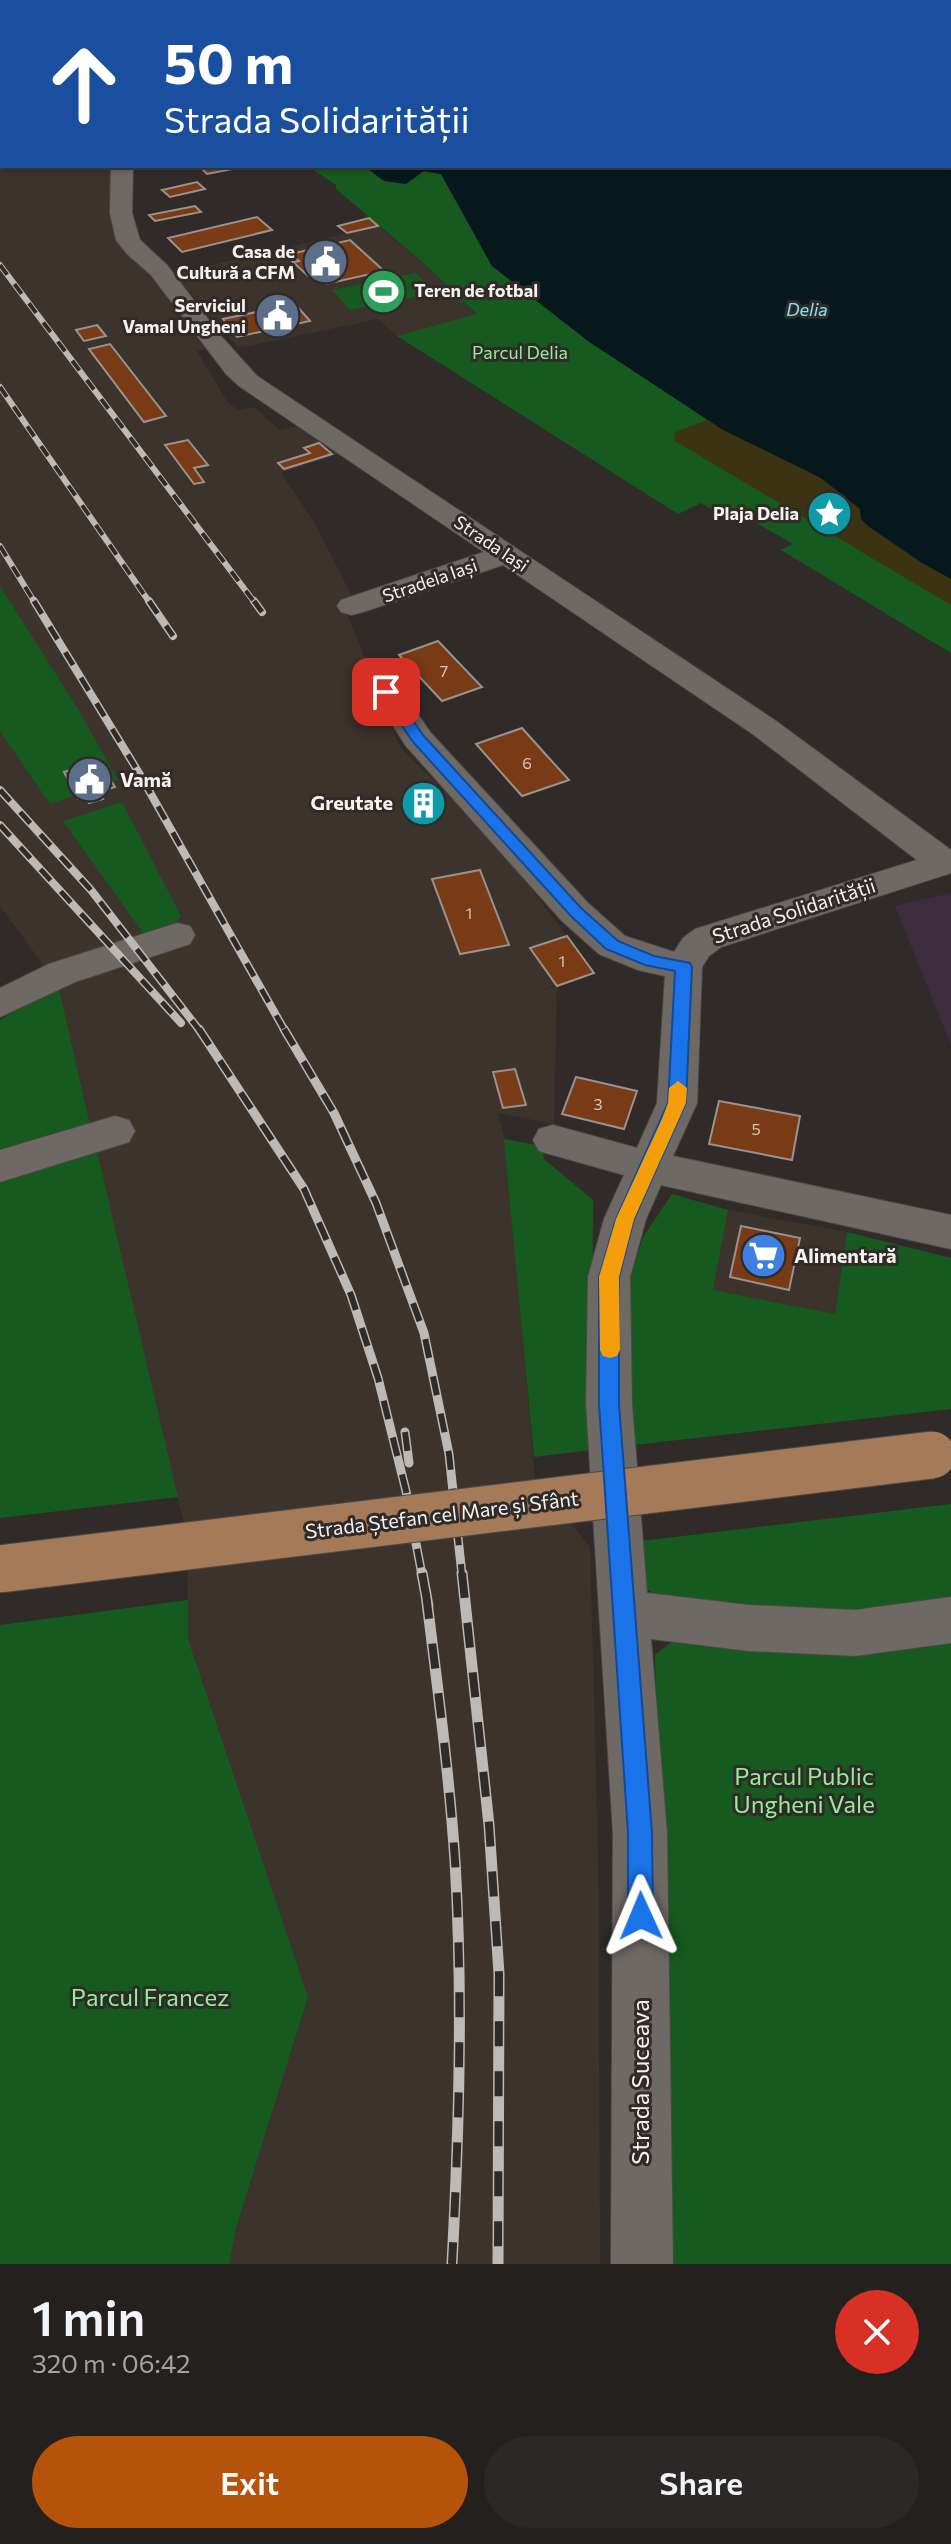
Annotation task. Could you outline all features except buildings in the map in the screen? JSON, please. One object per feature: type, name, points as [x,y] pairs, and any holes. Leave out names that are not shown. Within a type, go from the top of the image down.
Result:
[{"type":"main road","name":"Strada Ștefan cel Mare și Sfânt","points":[[0,1569],[932,1455]]},
{"type":"street","name":"Strada Iași","points":[[122,168],[121,199],[127,237],[135,251],[157,267],[234,368],[266,394],[765,728],[947,862]]},
{"type":"street","name":"Stradela Iași","points":[[352,606],[507,554]]},
{"type":"street","points":[[371,668],[418,739],[575,912],[612,945],[651,961],[684,967],[677,1103],[625,1219],[609,1277],[609,1404],[626,1613],[749,1628],[855,1633],[951,1620]]},
{"type":"street","name":"Strada Solidarității","points":[[684,967],[696,947],[708,938],[947,862]]},
{"type":"street","points":[[0,1004],[62,973],[177,935]]},
{"type":"street","points":[[0,1166],[115,1131]]},
{"type":"street","points":[[553,1140],[647,1166],[951,1232]]},
{"type":"street","name":"Strada Suceava","points":[[626,1613],[640,1833],[642,2264]]},
{"type":"shaded area","points":[[0,168],[117,168],[114,221],[136,264],[150,267],[172,307],[206,349],[197,351],[226,400],[237,410],[254,407],[280,430],[301,425],[339,454],[281,473],[314,522],[353,598],[342,601],[400,747],[498,844],[594,973],[536,991],[557,986],[554,1124],[498,1113],[507,1148],[535,1480],[590,1547],[598,1851],[600,2264],[229,2264],[237,2225],[308,1997],[188,1639],[187,1537],[58,985],[0,906]]},
{"type":"shaded area","points":[[378,226],[428,267],[478,315],[397,336],[378,319],[239,348],[174,274]]},
{"type":"shaded area","points":[[951,893],[951,1045],[895,906]]},
{"type":"shaded area","points":[[728,1210],[847,1232],[835,1314],[712,1290]]},
{"type":"green space","name":"Parcul Delia","points":[[311,168],[367,168],[384,181],[425,171],[441,174],[492,266],[588,341],[723,430],[821,478],[869,526],[951,579],[951,653],[781,550],[793,544],[734,510],[723,516],[701,503],[678,514],[397,336],[477,314],[428,267],[336,189],[336,185]]},
{"type":"green space","name":"Teren de fotbal","points":[[416,273],[435,293],[350,310],[332,290]]},
{"type":"green space","points":[[0,586],[78,709],[118,780],[111,782],[100,762],[64,772],[76,795],[50,804],[0,731]]},
{"type":"green space","points":[[123,804],[181,916],[173,926],[146,937],[63,821]]},
{"type":"green space","points":[[58,984],[90,1124],[0,1149],[0,1020]]},
{"type":"green space","points":[[504,1139],[542,1146],[544,1159],[593,1200],[592,1450],[534,1457]]},
{"type":"green space","points":[[97,1151],[178,1497],[0,1518],[0,1181]]},
{"type":"green space","points":[[672,1194],[728,1210],[713,1290],[835,1314],[847,1232],[951,1258],[951,1409],[625,1446],[624,1299],[643,1237]]},
{"type":"green space","points":[[951,1504],[951,1609],[927,1617],[690,1612],[644,1588],[641,1541]]},
{"type":"green space","name":"Parcul Francez","points":[[188,1600],[188,1639],[308,1997],[237,2225],[229,2264],[0,2264],[0,1625]]},
{"type":"green space","name":"Parcul Public Ungheni Vale","points":[[951,1638],[951,2264],[666,2264],[655,1655],[674,1640]]},
{"type":"sand","name":"Plaja Delia","points":[[707,420],[821,478],[860,509],[861,519],[869,526],[951,579],[951,605],[675,441],[674,434],[678,431]]},
{"type":"water","name":"Delia","points":[[367,168],[951,168],[951,579],[868,526],[861,519],[860,509],[821,478],[723,430],[588,341],[492,266],[441,174],[424,171],[406,184],[384,181]]},
{"type":"railway","points":[[0,265],[255,603]]},
{"type":"railway","points":[[0,387],[150,603]]},
{"type":"railway","points":[[0,546],[35,603]]},
{"type":"railway","points":[[34,601],[139,773],[285,1031]]},
{"type":"railway","points":[[149,601],[173,636]]},
{"type":"railway","points":[[254,601],[262,612]]},
{"type":"railway","points":[[0,790],[91,890],[200,1031]]},
{"type":"railway","points":[[0,825],[181,1023]]},
{"type":"railway","points":[[199,1029],[304,1189],[351,1295],[378,1378],[406,1491],[422,1575]]},
{"type":"railway","points":[[284,1029],[334,1113],[376,1203],[424,1333],[449,1454],[462,1575]]},
{"type":"railway","points":[[405,1432],[409,1463]]},
{"type":"railway","points":[[422,1573],[426,1597]]},
{"type":"railway","points":[[462,1573],[489,1825],[499,1974],[498,2264]]},
{"type":"railway","points":[[426,1597],[428,1606]]},
{"type":"railway","points":[[426,1597],[455,1861],[459,1962],[457,2163],[452,2264]]},
{"type":"slow traffic","points":[[610,1350],[609,1277],[625,1219],[671,1119],[678,1088]]},
{"type":"place","name":"Casa de Cultură a CFM","points":[[326,262]]},
{"type":"place","name":"Teren de fotbal","points":[[383,291]]},
{"type":"place","name":"Serviciul Vamal Ungheni","points":[[277,316]]},
{"type":"place","name":"Plaja Delia","points":[[830,514]]},
{"type":"place","name":"Vamă","points":[[89,780]]},
{"type":"place","name":"Greutate","points":[[424,803]]},
{"type":"place","name":"Alimentară","points":[[763,1256]]},
{"type":"route","points":[[386,692],[418,739],[575,912],[612,945],[651,961],[684,967],[677,1103],[625,1219],[609,1277],[609,1404],[640,1833],[641,1916]]}]
